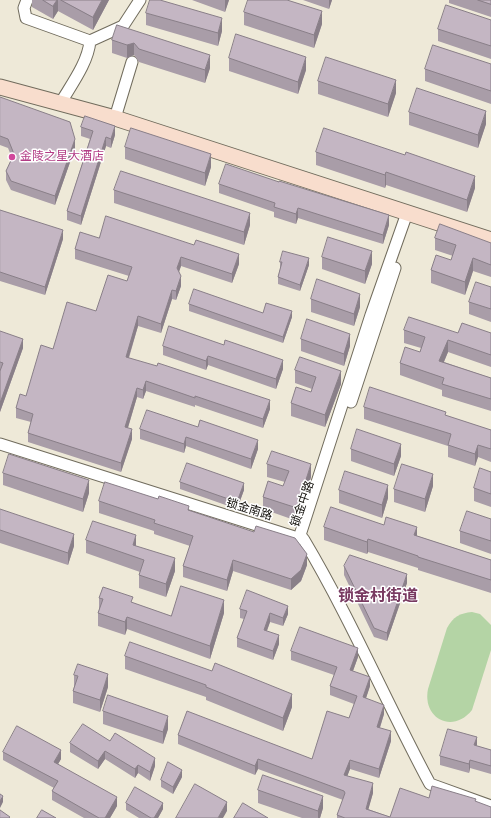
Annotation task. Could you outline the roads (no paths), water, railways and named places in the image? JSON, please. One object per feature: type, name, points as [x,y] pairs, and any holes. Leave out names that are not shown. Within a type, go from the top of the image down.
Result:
[{"type":"street","points":[[27,0],[24,8],[26,18],[90,40],[123,26],[140,0]]},
{"type":"street","points":[[60,104],[89,50],[90,40]]},
{"type":"street","points":[[115,118],[132,62]]},
{"type":"street","points":[[0,87],[115,118],[491,240]]},
{"type":"street","name":"锁金中路","points":[[304,540],[300,535],[371,315],[410,214]]},
{"type":"street","name":"锁金南路","points":[[0,444],[304,540]]},
{"type":"street","points":[[304,540],[343,610],[401,730],[430,784],[491,806]]},
{"type":"place","name":"金陵之星大酒店","points":[[12,157]]},
{"type":"district","name":"锁金村街道","points":[[378,597]]}]
